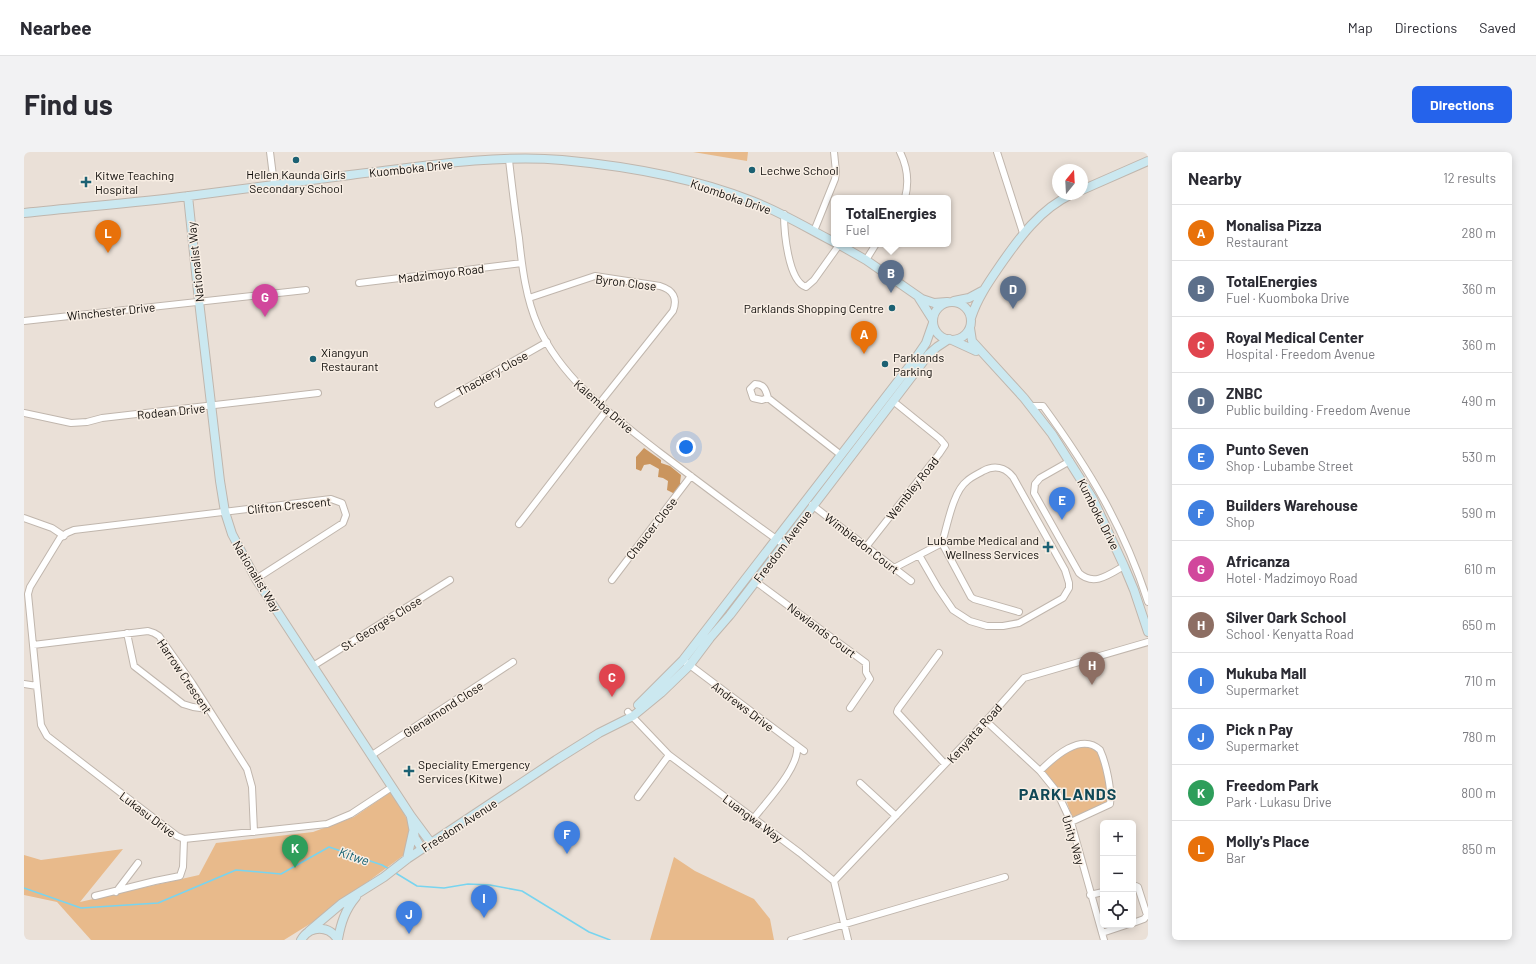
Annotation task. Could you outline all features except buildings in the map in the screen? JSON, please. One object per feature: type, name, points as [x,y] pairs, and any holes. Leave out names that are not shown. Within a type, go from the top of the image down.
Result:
[{"type":"main road","name":"Kuomboka Drive","points":[[24,213],[188,196],[416,167],[509,160],[560,160],[655,174],[721,190],[752,200],[784,214],[831,240]]},
{"type":"main road","points":[[1088,187],[1148,161]]},
{"type":"main road","name":"Nationalist Way","points":[[188,196],[211,406],[226,512],[232,534],[256,579],[411,816],[431,842]]},
{"type":"main road","points":[[926,352],[951,340],[963,337],[970,328],[971,318],[984,289],[1024,233],[1042,213],[1061,200]]},
{"type":"main road","name":"Kuomboka Drive","points":[[842,247],[866,260],[917,296]]},
{"type":"main road","points":[[926,352],[937,309],[950,302],[969,298],[984,289]]},
{"type":"main road","points":[[917,296],[934,303],[958,302],[967,308],[971,318]]},
{"type":"main road","points":[[917,296],[933,322],[937,333],[951,340]]},
{"type":"main road","name":"Kumboka Drive","points":[[970,328],[972,341],[982,354],[1003,374],[1031,406],[1070,461],[1093,500],[1124,566],[1148,632]]},
{"type":"main road","name":"Kumboka Drive","points":[[951,340],[968,346],[982,354]]},
{"type":"main road","name":"Freedom Avenue","points":[[686,663],[780,542],[812,505],[893,401],[926,352]]},
{"type":"main road","name":"Freedom Avenue","points":[[301,940],[335,908],[384,877],[406,859],[556,760],[630,714],[686,663],[755,580],[841,454],[926,352]]},
{"type":"main road","points":[[865,437],[877,409]]},
{"type":"main road","points":[[411,816],[413,831],[416,840],[422,849]]},
{"type":"main road","points":[[406,859],[413,831]]},
{"type":"main road","name":"Freedom Avenue","points":[[338,939],[341,922],[345,912],[360,892]]},
{"type":"main road","points":[[309,931],[315,929],[328,930],[338,939]]},
{"type":"street","points":[[270,152],[274,184]]},
{"type":"street","points":[[814,230],[835,179],[836,172],[834,152]]},
{"type":"street","points":[[900,152],[907,174],[906,195]]},
{"type":"street","points":[[997,152],[1024,233]]},
{"type":"street","name":"Kalemba Drive","points":[[509,160],[522,263],[529,298],[538,327],[569,374],[606,411],[780,542]]},
{"type":"street","points":[[784,214],[784,232],[790,262],[799,283],[806,287],[814,280],[835,247]]},
{"type":"street","points":[[866,260],[874,247]]},
{"type":"street","name":"Madzimoyo Road","points":[[359,283],[522,263]]},
{"type":"street","name":"Byron Close","points":[[529,298],[588,278],[600,276],[660,286],[672,291],[675,297],[673,311],[599,404]]},
{"type":"street","points":[[199,301],[306,290]]},
{"type":"street","name":"Winchester Drive","points":[[24,321],[199,301]]},
{"type":"street","name":"Thackery Close","points":[[438,404],[547,342]]},
{"type":"street","name":"Rodean Drive","points":[[24,413],[61,422],[76,423],[102,418],[318,393]]},
{"type":"street","points":[[768,398],[841,454]]},
{"type":"street","name":"Wembley Road","points":[[866,546],[940,454],[945,445],[940,439],[893,401]]},
{"type":"street","points":[[1031,406],[1043,406],[1066,438],[1111,510],[1132,555],[1148,602]]},
{"type":"street","points":[[519,524],[606,411]]},
{"type":"street","points":[[1058,443],[1066,438]]},
{"type":"street","points":[[1070,461],[1036,481],[1034,493],[1080,573],[1084,577],[1093,580],[1101,579],[1124,566]]},
{"type":"street","points":[[919,555],[953,610],[970,621],[987,626],[1003,626],[1019,623],[1063,598],[1069,588],[1068,577],[1065,570],[1013,477],[1004,469],[988,468],[962,485],[954,502],[942,543],[971,597],[1019,612]]},
{"type":"street","name":"Chaucer Close","points":[[612,580],[691,476]]},
{"type":"street","name":"Clifton Crescent","points":[[64,536],[74,530],[331,499],[342,503],[346,511],[343,523],[256,579]]},
{"type":"street","name":"Wimbledon Court","points":[[812,505],[911,581]]},
{"type":"street","points":[[24,518],[52,528],[64,536]]},
{"type":"street","name":"Lukasu Drive","points":[[64,536],[56,544],[30,587],[28,594],[41,725],[47,736],[177,836],[184,839],[332,822],[351,814],[392,787]]},
{"type":"street","points":[[894,568],[942,543]]},
{"type":"street","name":"St. George's Close","points":[[313,666],[450,580]]},
{"type":"street","name":"Newlands Court","points":[[755,580],[866,663],[866,672],[870,679],[850,708]]},
{"type":"street","points":[[1134,590],[1144,588]]},
{"type":"street","name":"Harrow Crescent","points":[[33,645],[148,631],[160,636],[247,769],[252,787],[254,832]]},
{"type":"street","points":[[127,633],[134,666],[183,704],[208,710]]},
{"type":"street","name":"Kenyatta Road","points":[[834,882],[1026,676],[1148,642]]},
{"type":"street","points":[[939,653],[897,712],[945,764]]},
{"type":"street","name":"Glenalmond Close","points":[[372,755],[514,662]]},
{"type":"street","name":"Andrews Drive","points":[[686,663],[804,751]]},
{"type":"street","points":[[24,684],[37,686]]},
{"type":"street","name":"Luangwa Way","points":[[630,714],[669,754],[800,852],[834,882]]},
{"type":"street","name":"Unity Way","points":[[986,720],[1040,771],[1053,786],[1071,822],[1090,895],[1104,940]]},
{"type":"street","points":[[1040,771],[1060,754],[1082,743],[1088,744],[1100,750],[1106,767],[1110,789],[1110,804],[1071,822]]},
{"type":"street","points":[[754,818],[793,765],[797,758],[797,746]]},
{"type":"street","points":[[638,797],[669,754]]},
{"type":"street","points":[[860,783],[896,816]]},
{"type":"street","points":[[95,896],[180,876],[182,874],[183,867],[184,839]]},
{"type":"street","points":[[116,892],[138,863]]},
{"type":"street","points":[[790,940],[1005,877]]},
{"type":"street","points":[[834,882],[848,940]]},
{"type":"street","points":[[1136,886],[1138,887],[1147,915],[1144,919],[1136,922]]},
{"type":"street","points":[[1090,895],[1100,893]]},
{"type":"street","points":[[1102,933],[1117,928]]},
{"type":"shaded area","points":[[693,152],[748,152],[747,161]]},
{"type":"shaded area","points":[[644,448],[661,460],[661,463],[670,466],[681,475],[680,483],[683,484],[675,494],[667,490],[668,481],[658,477],[659,469],[650,464],[644,465],[641,471],[636,469],[636,457]]},
{"type":"shaded area","points":[[1085,744],[1100,751],[1110,802],[1072,818],[1066,799],[1044,771],[1058,757]]},
{"type":"shaded area","points":[[392,791],[410,825],[404,855],[313,922],[284,940],[91,940],[57,902],[24,895],[24,855],[41,860],[123,849],[80,902],[199,875],[216,843],[313,832],[354,817]]},
{"type":"shaded area","points":[[674,857],[695,871],[754,899],[770,919],[774,940],[650,940]]},
{"type":"waterway","name":"Kitwe","points":[[24,888],[81,908],[158,903],[236,870],[281,874],[329,847],[382,865],[389,869]]},
{"type":"waterway","name":"Kitwe","points":[[394,872],[417,886],[444,888],[468,884],[490,885],[522,891],[589,932],[610,940]]},
{"type":"place","name":"Hellen Kaunda Girls Secondary School","points":[[296,160]]},
{"type":"place","name":"Lechwe School","points":[[752,170]]},
{"type":"place","name":"Kitwe Teaching Hospital","points":[[86,182]]},
{"type":"place","name":"Molly's Place","points":[[108,253]]},
{"type":"place","name":"TotalEnergies","points":[[891,293]]},
{"type":"place","name":"Parklands Shopping Centre","points":[[892,308]]},
{"type":"place","name":"ZNBC","points":[[1013,309]]},
{"type":"place","name":"Africanza","points":[[265,317]]},
{"type":"place","name":"Monalisa Pizza","points":[[864,354]]},
{"type":"place","name":"Xiangyun Restaurant","points":[[313,359]]},
{"type":"place","name":"Parklands Parking","points":[[885,364]]},
{"type":"place","name":"Punto Seven","points":[[1062,520]]},
{"type":"place","name":"Lubambe Medical and Wellness Services","points":[[1048,547]]},
{"type":"place","name":"Silver Oark School","points":[[1092,685]]},
{"type":"place","name":"Royal Medical Center","points":[[612,697]]},
{"type":"place","name":"Speciality Emergency Services (Kitwe)","points":[[409,771]]},
{"type":"place","name":"Builders Warehouse","points":[[567,854]]},
{"type":"place","name":"Freedom Park","points":[[295,868]]},
{"type":"place","name":"Mukuba Mall","points":[[484,918]]},
{"type":"place","name":"Pick n Pay","points":[[409,934]]},
{"type":"district","name":"PARKLANDS","points":[[1068,793]]}]
